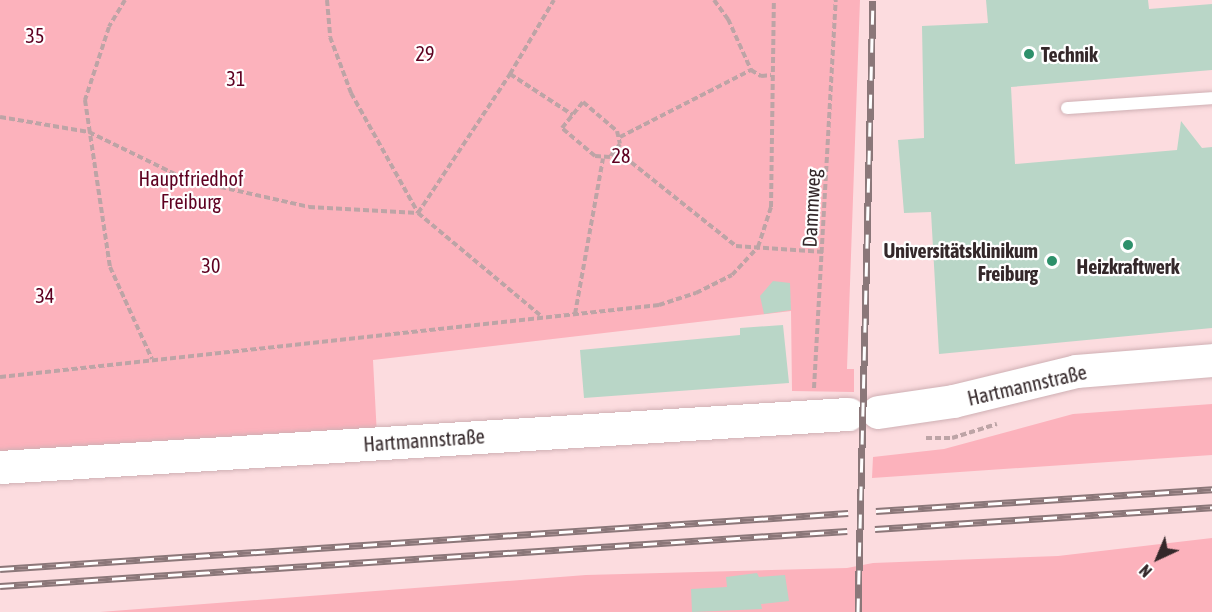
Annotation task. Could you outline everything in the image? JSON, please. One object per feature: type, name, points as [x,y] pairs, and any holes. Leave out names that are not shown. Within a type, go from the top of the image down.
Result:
[{"type":"street","name":"Hartmannstraße","points":[[0,467],[863,413],[953,402],[1076,370],[1212,360]]},
{"type":"lane","points":[[1067,108],[1212,98]]},
{"type":"path","points":[[125,0],[109,27],[85,100],[110,267],[152,359]]},
{"type":"path","points":[[327,0],[330,37],[351,93],[418,213],[541,315]]},
{"type":"path","points":[[418,213],[510,74],[554,0]]},
{"type":"path","points":[[714,0],[728,19],[752,69],[761,76],[771,75]]},
{"type":"path","points":[[0,377],[541,315],[575,314],[659,305],[696,293],[732,274],[758,247],[771,207],[771,75],[774,0]]},
{"type":"path","name":"Dammweg","points":[[812,417],[824,252],[836,0]]},
{"type":"path","points":[[620,137],[752,69]]},
{"type":"path","points":[[510,74],[573,115]]},
{"type":"path","points":[[603,159],[562,128],[583,102],[620,137]]},
{"type":"path","points":[[0,117],[89,132],[185,179],[309,207],[418,213]]},
{"type":"path","points":[[603,159],[617,151],[620,137]]},
{"type":"path","points":[[617,151],[736,246],[824,252]]},
{"type":"path","points":[[575,314],[603,159]]},
{"type":"path","points":[[921,438],[952,438],[1009,420]]},
{"type":"green space","name":"Hauptfriedhof Freiburg","points":[[0,0],[860,0],[847,369],[854,369],[854,392],[792,391],[791,311],[373,360],[377,436],[0,458]]},
{"type":"green space","points":[[1212,404],[1212,455],[872,478],[873,457],[944,449],[1073,414]]},
{"type":"green space","points":[[1212,538],[1212,612],[100,612],[586,575],[847,568],[873,563],[1058,556]]},
{"type":"building","name":"Universitätsklinikum Freiburg","points":[[986,0],[1148,0],[1149,9],[1212,4],[1212,70],[1011,87],[1015,164],[1177,150],[1181,121],[1202,148],[1212,147],[1212,328],[939,354],[931,212],[904,213],[898,140],[924,138],[922,26],[988,23]]},
{"type":"building","points":[[773,281],[790,283],[791,310],[764,314],[760,296]]},
{"type":"building","points":[[783,325],[789,383],[584,398],[580,350],[740,335],[740,328]]},
{"type":"building","points":[[757,573],[759,577],[785,575],[789,601],[761,604],[762,609],[692,612],[691,589],[727,587],[726,577]]},
{"type":"railway","points":[[858,612],[873,0]]},
{"type":"railway","points":[[876,511],[1212,489]]},
{"type":"railway","points":[[875,529],[1212,507]]},
{"type":"railway","points":[[0,569],[848,513]]},
{"type":"railway","points":[[0,586],[847,531]]},
{"type":"place","name":"Technik","points":[[1029,54]]},
{"type":"place","name":"Heizkraftwerk","points":[[1128,245]]},
{"type":"place","name":"Universitätsklinikum Freiburg","points":[[1052,261]]},
{"type":"park label","name":"35","points":[[35,35]]},
{"type":"park label","name":"29","points":[[425,53]]},
{"type":"park label","name":"31","points":[[236,78]]},
{"type":"park label","name":"28","points":[[621,155]]},
{"type":"park label","name":"30","points":[[211,265]]},
{"type":"park label","name":"34","points":[[45,295]]}]
